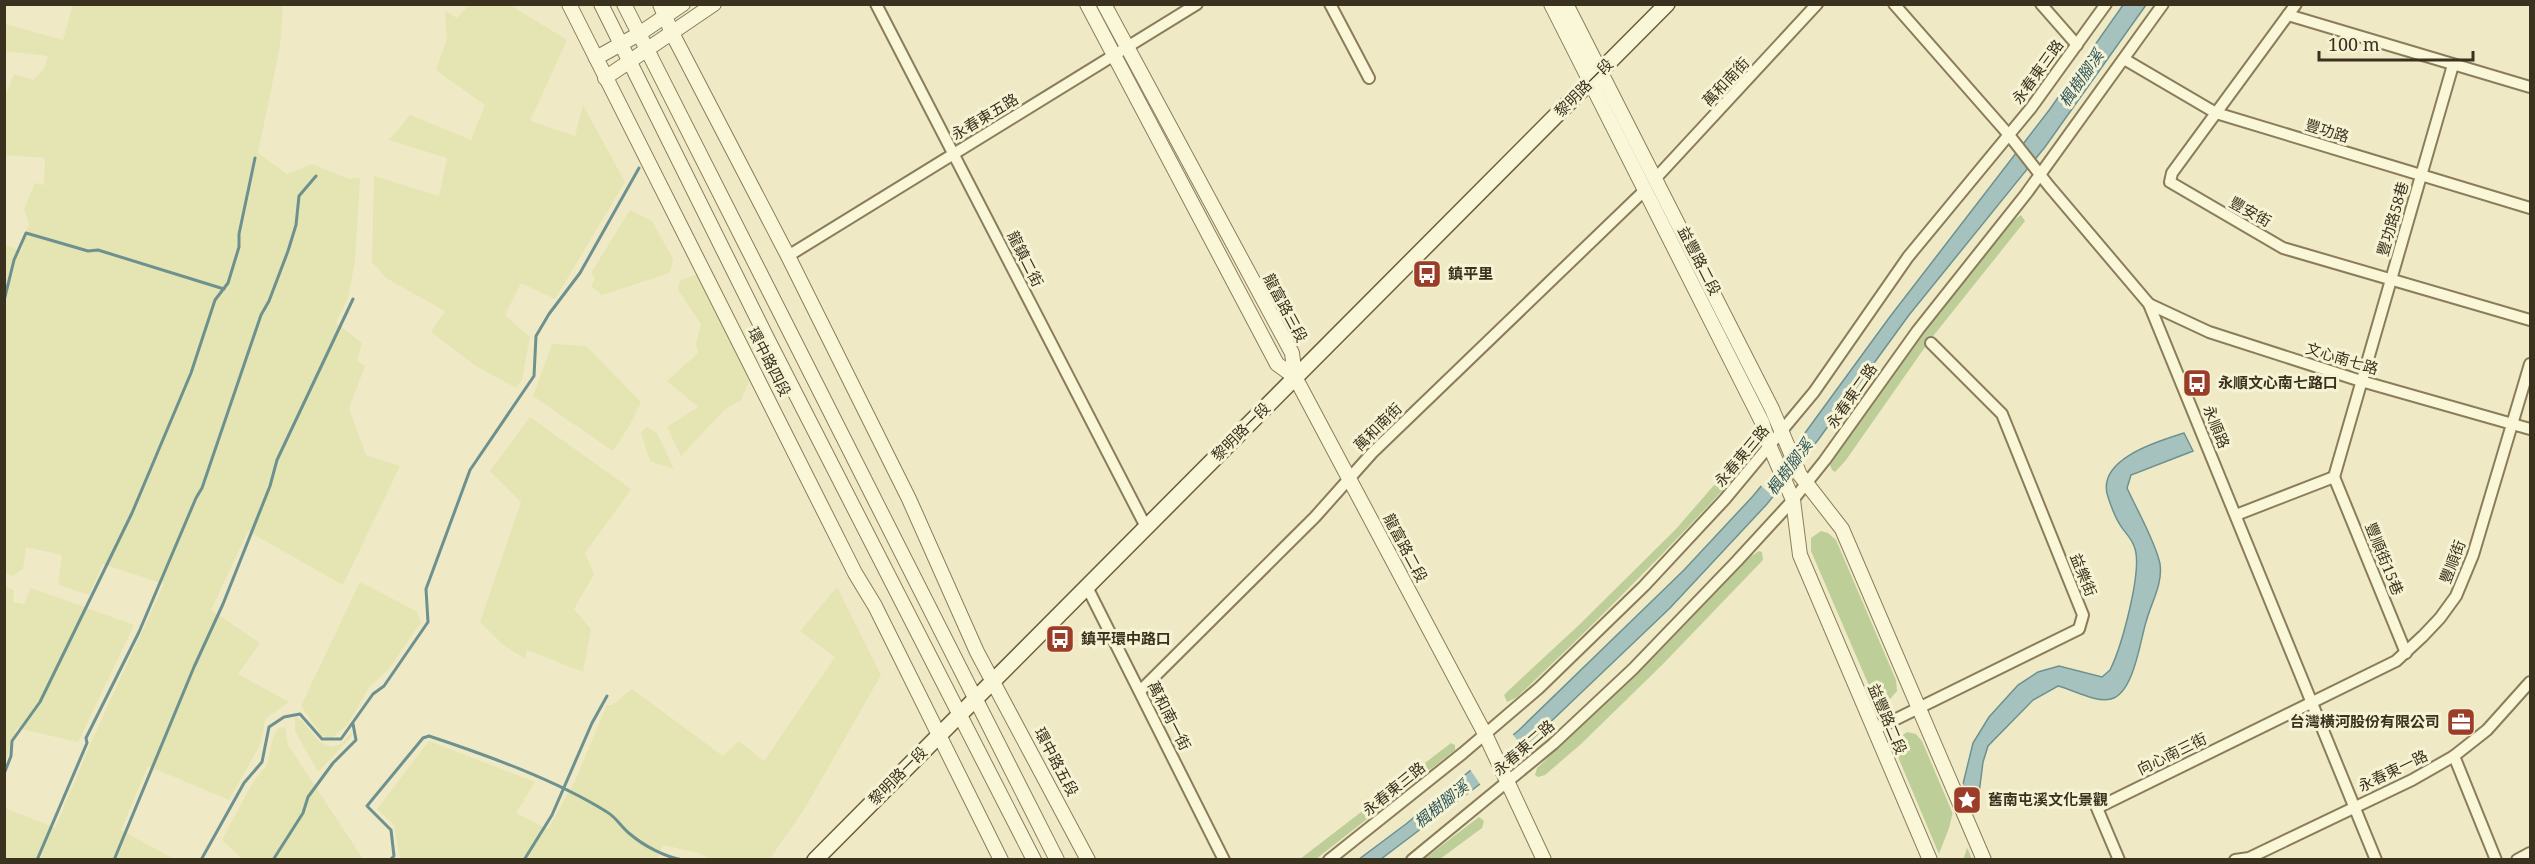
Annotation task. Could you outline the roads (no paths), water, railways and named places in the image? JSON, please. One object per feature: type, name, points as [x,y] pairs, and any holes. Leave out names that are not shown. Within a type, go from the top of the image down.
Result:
[{"type":"main road","name":"黎明路一段","points":[[815,860],[1591,82],[1666,4]]},
{"type":"street","name":"環中路四段","points":[[568,4],[939,736]]},
{"type":"street","name":"環中路四段","points":[[601,4],[760,325],[959,714]]},
{"type":"street","points":[[624,4],[1057,860]]},
{"type":"street","points":[[596,58],[639,34],[663,10],[683,4]]},
{"type":"street","points":[[605,78],[714,4]]},
{"type":"street","name":"龍鎮二街","points":[[876,4],[1146,527]]},
{"type":"street","points":[[1087,4],[1277,363],[1295,378]]},
{"type":"street","name":"龍富路三段","points":[[1104,4],[1292,353],[1295,378]]},
{"type":"street","name":"永春東五路","points":[[788,256],[1197,4]]},
{"type":"street","points":[[1330,4],[1369,78]]},
{"type":"street","name":"益豐路二段","points":[[1551,4],[1762,422],[1790,494],[1800,555],[1930,860]]},
{"type":"street","name":"益豐路二段","points":[[1566,4],[1602,70],[1772,409],[1803,479]]},
{"type":"street","name":"萬和南街","points":[[1655,179],[1817,4]]},
{"type":"street","name":"永順路","points":[[1894,4],[2009,135],[2039,175],[2149,304],[2376,860]]},
{"type":"street","points":[[2041,4],[2077,45]]},
{"type":"street","name":"永春東三路","points":[[1329,860],[1463,753],[1539,687],[1644,586],[1772,452],[1908,257],[2009,135],[2106,4]]},
{"type":"street","name":"永春東二路","points":[[1413,860],[1553,744],[1633,669],[1737,561],[2039,175],[2163,4]]},
{"type":"street","name":"豐安街","points":[[2296,4],[2172,173],[2170,182],[2283,248],[2530,320]]},
{"type":"street","points":[[663,10],[672,33],[788,256],[909,499],[977,652],[993,681]]},
{"type":"street","points":[[2288,15],[2530,87]]},
{"type":"street","name":"豐功路","points":[[2124,59],[2216,113],[2530,208]]},
{"type":"street","name":"豐功路58巷","points":[[2334,477],[2452,65]]},
{"type":"street","name":"萬和南街","points":[[1140,691],[1315,517],[1380,445],[1644,191]]},
{"type":"street","name":"文心南七路","points":[[2149,304],[2209,333],[2361,381],[2530,429]]},
{"type":"street","name":"益樂街","points":[[1874,730],[2079,629],[2083,615],[2002,414],[1931,343]]},
{"type":"street","name":"豐順街","points":[[2311,703],[2396,661],[2440,618],[2456,596],[2473,555],[2530,364]]},
{"type":"street","name":"龍富路二段","points":[[1295,378],[1509,781]]},
{"type":"street","points":[[2236,515],[2334,477]]},
{"type":"street","name":"豐順街15巷","points":[[2334,477],[2406,653]]},
{"type":"street","points":[[1803,479],[1842,529],[1984,860]]},
{"type":"street","name":"萬和南一街","points":[[1087,588],[1224,860]]},
{"type":"street","name":"環中路五段","points":[[993,681],[1088,860]]},
{"type":"street","name":"永春東一路","points":[[2235,860],[2249,859],[2412,780],[2454,756],[2487,730],[2530,682]]},
{"type":"street","name":"向心南三街","points":[[2119,860],[2097,808],[2311,703]]},
{"type":"street","points":[[959,714],[1034,860]]},
{"type":"street","points":[[939,736],[1001,860]]},
{"type":"street","points":[[2454,756],[2496,860]]},
{"type":"street","points":[[1509,781],[1544,860]]},
{"type":"street","points":[[2517,860],[2530,853]]},
{"type":"water","name":"楓樹腳溪","points":[[2123,5],[2146,5],[2045,147],[1909,315],[1818,440],[1767,504],[1670,608],[1541,731],[1484,781],[1381,859],[1358,860],[1406,824],[1519,730],[1684,570],[1753,496],[1805,433],[1889,318],[2050,109]]},
{"type":"water","points":[[2184,433],[2193,451],[2131,475],[2127,488],[2160,564],[2158,586],[2131,677],[2119,695],[2111,699],[2092,698],[2058,686],[2033,700],[1988,746],[1983,762],[1977,809],[1962,855],[1940,860],[1952,829],[1973,743],[1989,717],[2018,685],[2038,672],[2059,666],[2102,677],[2110,670],[2130,608],[2136,557],[2133,543],[2113,510],[2108,497],[2107,484],[2111,472],[2132,454]]},
{"type":"waterway","points":[[4,774],[11,756],[12,741],[40,702],[132,513],[191,373],[215,300],[228,283],[239,247],[239,234],[255,158]]},
{"type":"waterway","points":[[201,860],[244,783],[262,762],[269,727],[284,717],[300,714],[322,739],[341,739],[373,694],[384,686],[428,622],[426,589],[470,470],[534,376],[536,336],[549,314],[580,273],[639,168]]},
{"type":"waterway","points":[[37,860],[87,743],[86,738],[139,632],[202,488],[261,315],[269,301],[288,251],[296,225],[299,196],[316,176]]},
{"type":"waterway","points":[[4,301],[14,260],[26,233],[88,251],[98,250],[224,289]]},
{"type":"waterway","points":[[114,860],[194,667],[223,604],[270,486],[277,460],[353,299]]},
{"type":"waterway","points":[[524,860],[552,815],[592,723],[607,696]]},
{"type":"waterway","points":[[273,860],[303,813],[308,797],[333,763],[356,740],[353,724]]},
{"type":"waterway","points":[[390,860],[394,856],[391,830],[367,806],[423,738],[429,736],[497,760],[566,789],[610,814],[627,832],[648,847],[683,860]]},
{"type":"place","name":"鎮平里","points":[[1427,274]]},
{"type":"place","name":"永順文心南七路口","points":[[2197,383]]},
{"type":"place","name":"鎮平環中路口","points":[[1060,639]]},
{"type":"place","name":"台灣橫河股份有限公司","points":[[2461,722]]},
{"type":"place","name":"舊南屯溪文化景觀","points":[[1967,800]]}]
